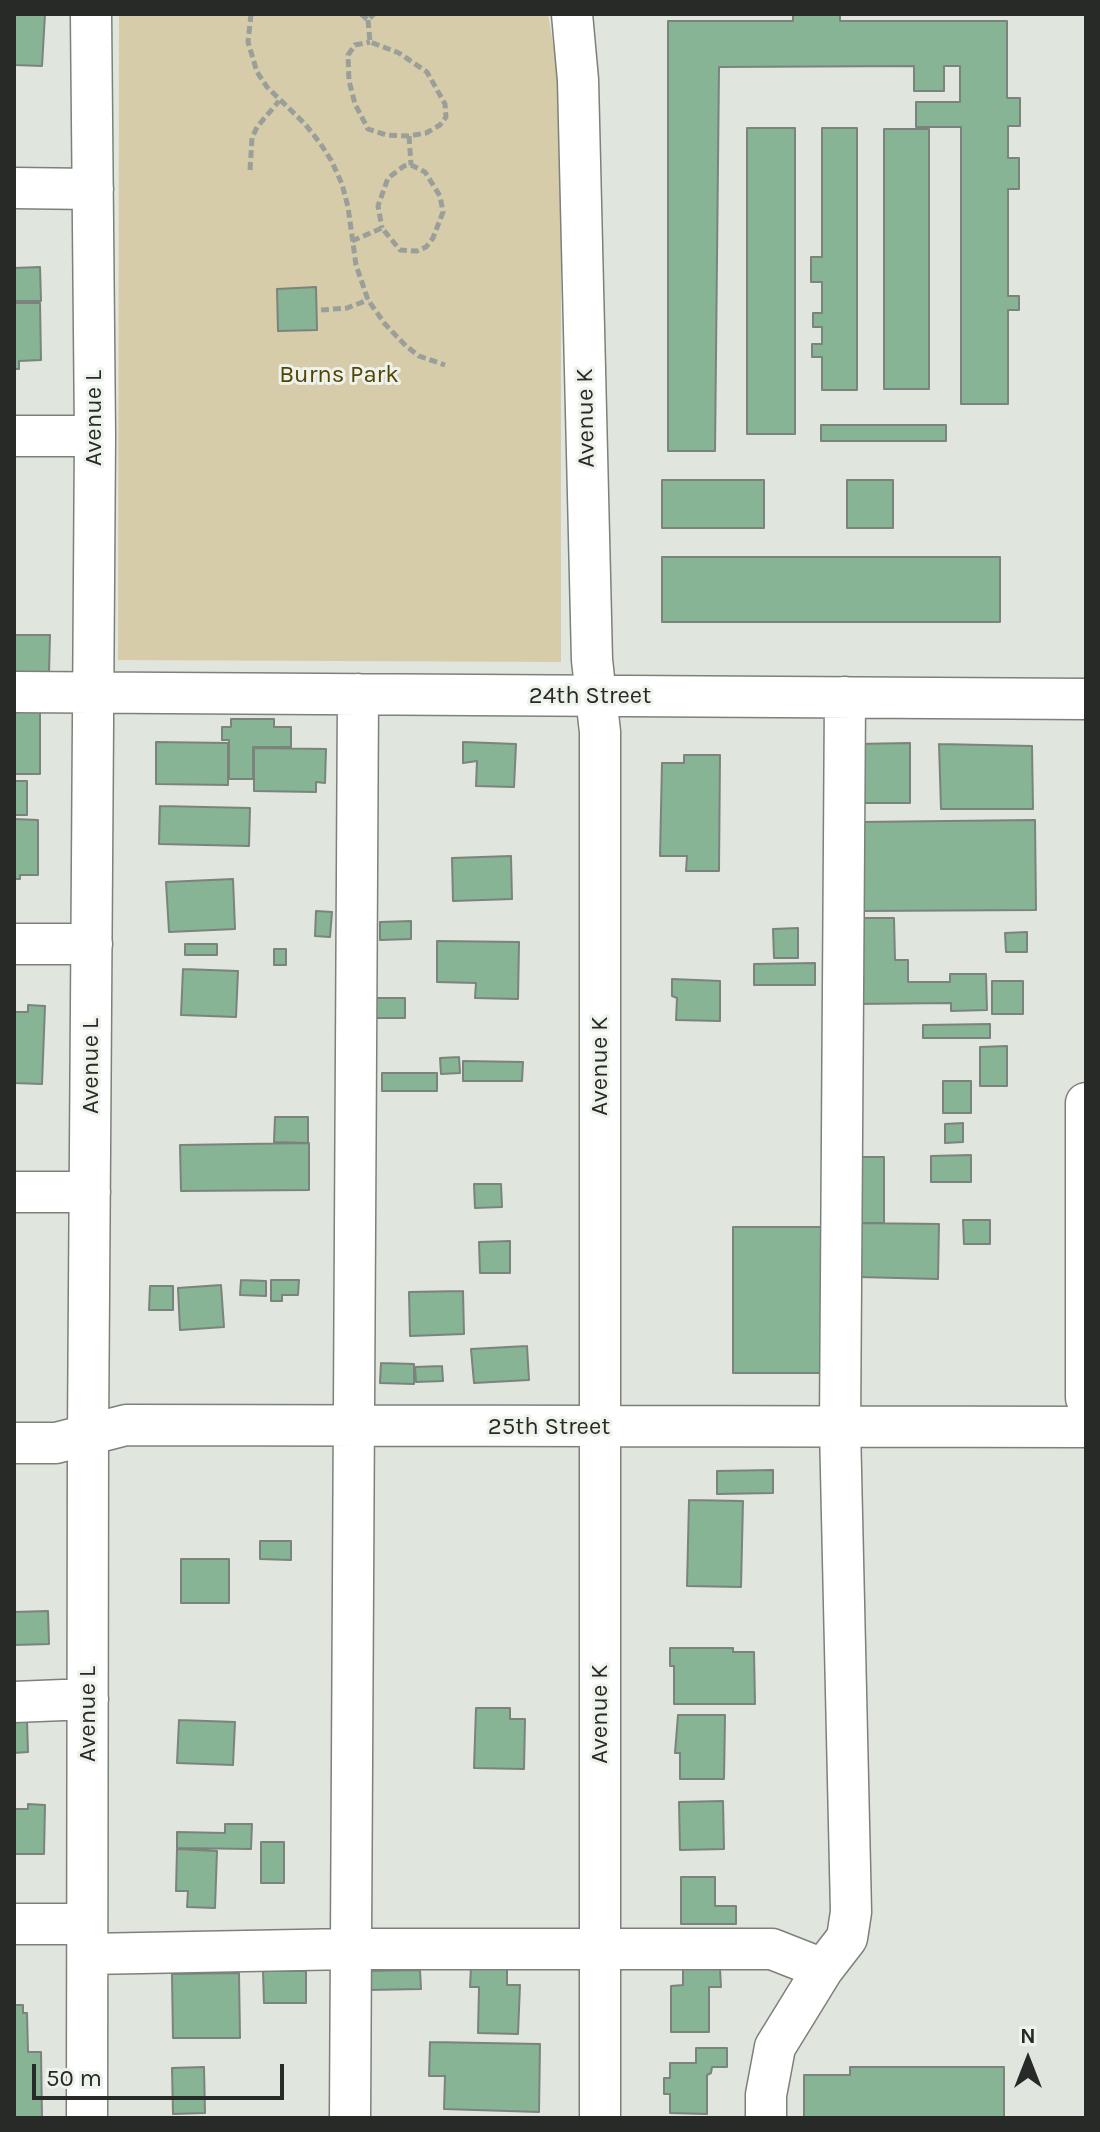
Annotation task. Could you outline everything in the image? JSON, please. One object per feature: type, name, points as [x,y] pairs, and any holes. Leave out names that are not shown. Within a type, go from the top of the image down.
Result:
[{"type":"street","name":"Avenue L","points":[[87,2118],[95,436],[91,14]]},
{"type":"street","name":"Avenue K","points":[[572,14],[578,80],[592,660],[600,732],[600,2118]]},
{"type":"street","points":[[14,188],[93,189]]},
{"type":"street","points":[[14,436],[95,436]]},
{"type":"street","name":"24th Street","points":[[14,692],[1086,699]]},
{"type":"street","points":[[350,2118],[358,694]]},
{"type":"street","points":[[766,2118],[766,2095],[775,2047],[823,1969],[847,1938],[851,1912],[840,1427],[845,697]]},
{"type":"street","points":[[14,944],[92,944]]},
{"type":"street","points":[[1086,1103],[1086,1398]]},
{"type":"street","points":[[14,1192],[90,1192]]},
{"type":"street","name":"25th Street","points":[[14,1443],[56,1443],[126,1425],[1086,1427]]},
{"type":"street","points":[[14,1702],[88,1699]]},
{"type":"street","points":[[14,1924],[88,1939],[351,1949],[772,1949],[823,1969]]},
{"type":"path","points":[[251,14],[248,29],[250,56],[257,72],[279,101],[305,124],[331,160],[348,207],[352,241],[368,300],[406,346],[419,356],[445,365]]},
{"type":"path","points":[[361,14],[368,20],[370,42]]},
{"type":"path","points":[[368,20],[374,14]]},
{"type":"path","points":[[370,42],[399,53],[427,72],[445,104],[446,117],[440,125],[426,133],[409,136],[368,129],[362,121],[349,81],[348,55],[355,45],[370,42]]},
{"type":"path","points":[[250,170],[252,138],[257,127],[279,101]]},
{"type":"path","points":[[409,136],[411,165]]},
{"type":"path","points":[[411,165],[425,172],[440,196],[443,212],[433,238],[426,247],[408,252],[394,246],[382,228],[377,214],[382,191],[393,172],[411,165]]},
{"type":"path","points":[[352,241],[382,228]]},
{"type":"path","points":[[321,310],[347,308],[368,300]]},
{"type":"green space","name":"Burns Park","points":[[119,14],[548,14],[561,90],[561,662],[118,660]]},
{"type":"building","points":[[14,14],[45,14],[42,66],[14,65]]},
{"type":"building","points":[[793,14],[840,14],[840,21],[1007,21],[1007,98],[1020,98],[1020,126],[1008,126],[1008,158],[1019,158],[1019,189],[1008,189],[1008,296],[1019,296],[1019,310],[1008,310],[1008,404],[961,404],[961,127],[916,127],[916,102],[960,102],[960,66],[944,66],[944,91],[914,91],[914,66],[719,67],[715,451],[668,451],[668,21],[793,21]]},
{"type":"building","points":[[747,128],[795,128],[795,434],[747,434]]},
{"type":"building","points":[[822,128],[857,128],[857,390],[822,390],[822,357],[812,357],[812,344],[822,344],[822,327],[813,327],[813,313],[822,313],[822,282],[811,282],[811,257],[822,257]]},
{"type":"building","points":[[884,129],[929,129],[929,389],[884,389]]},
{"type":"building","points":[[40,267],[41,301],[14,301],[14,268]]},
{"type":"building","points":[[316,287],[317,330],[278,331],[277,289]]},
{"type":"building","points":[[14,303],[40,303],[41,360],[19,361],[19,369],[14,369]]},
{"type":"building","points":[[821,425],[946,425],[946,441],[821,441]]},
{"type":"building","points":[[662,480],[764,480],[764,528],[662,528]]},
{"type":"building","points":[[847,480],[893,480],[893,528],[847,528]]},
{"type":"building","points":[[662,557],[1000,557],[1000,622],[662,622]]},
{"type":"building","points":[[14,635],[50,635],[49,673],[14,673]]},
{"type":"building","points":[[14,710],[40,710],[40,774],[14,774]]},
{"type":"building","points":[[231,719],[274,719],[274,727],[291,727],[291,747],[253,747],[253,779],[229,779],[229,740],[222,740],[222,727],[231,727]]},
{"type":"building","points":[[156,742],[228,743],[228,785],[156,784]]},
{"type":"building","points":[[463,742],[516,744],[514,787],[476,786],[477,761],[463,763]]},
{"type":"building","points":[[910,743],[910,803],[855,803],[855,744]]},
{"type":"building","points":[[939,744],[1032,746],[1033,809],[941,809]]},
{"type":"building","points":[[254,748],[326,749],[325,783],[316,782],[316,792],[254,791]]},
{"type":"building","points":[[684,755],[720,755],[719,871],[686,871],[687,856],[660,856],[662,763],[684,763]]},
{"type":"building","points":[[14,781],[27,781],[27,815],[14,815]]},
{"type":"building","points":[[160,806],[250,808],[249,846],[159,844]]},
{"type":"building","points":[[14,819],[38,820],[38,875],[20,875],[20,879],[14,879]]},
{"type":"building","points":[[1035,820],[1036,910],[861,911],[860,822]]},
{"type":"building","points":[[511,856],[512,899],[453,901],[452,858]]},
{"type":"building","points":[[233,879],[235,929],[169,932],[166,882]]},
{"type":"building","points":[[316,911],[332,912],[330,937],[315,936]]},
{"type":"building","points":[[854,918],[894,918],[895,960],[908,960],[908,982],[950,982],[950,974],[986,974],[987,1010],[951,1011],[951,1003],[855,1004]]},
{"type":"building","points":[[411,921],[411,939],[380,940],[380,922]]},
{"type":"building","points":[[798,928],[798,958],[774,958],[773,929]]},
{"type":"building","points":[[1027,932],[1027,952],[1006,952],[1005,933]]},
{"type":"building","points":[[437,941],[519,942],[518,999],[475,998],[476,983],[437,982]]},
{"type":"building","points":[[185,944],[217,944],[217,955],[185,955]]},
{"type":"building","points":[[274,949],[286,949],[286,965],[274,965]]},
{"type":"building","points":[[815,963],[815,985],[754,985],[754,964]]},
{"type":"building","points":[[183,969],[238,971],[236,1017],[181,1015]]},
{"type":"building","points":[[672,979],[720,981],[720,1021],[676,1020],[677,998],[672,996]]},
{"type":"building","points":[[992,981],[1023,981],[1023,1014],[992,1014]]},
{"type":"building","points":[[373,998],[405,998],[405,1018],[373,1018]]},
{"type":"building","points":[[28,1005],[45,1006],[42,1084],[14,1083],[14,1012],[28,1012]]},
{"type":"building","points":[[990,1024],[990,1038],[923,1038],[923,1025]]},
{"type":"building","points":[[1007,1046],[1007,1086],[980,1086],[980,1047]]},
{"type":"building","points":[[459,1057],[460,1073],[441,1074],[440,1058]]},
{"type":"building","points":[[463,1061],[523,1062],[522,1081],[463,1081]]},
{"type":"building","points":[[382,1073],[437,1073],[437,1091],[382,1091]]},
{"type":"building","points":[[943,1081],[971,1081],[971,1113],[943,1113]]},
{"type":"building","points":[[275,1117],[308,1117],[308,1143],[274,1142]]},
{"type":"building","points":[[963,1123],[963,1142],[945,1143],[945,1124]]},
{"type":"building","points":[[309,1143],[309,1190],[181,1191],[180,1145]]},
{"type":"building","points":[[971,1155],[971,1182],[931,1182],[931,1156]]},
{"type":"building","points":[[859,1157],[884,1157],[884,1223],[859,1223]]},
{"type":"building","points":[[474,1184],[501,1184],[502,1207],[475,1208]]},
{"type":"building","points":[[963,1220],[990,1220],[990,1244],[964,1244]]},
{"type":"building","points":[[859,1223],[939,1224],[938,1279],[858,1277]]},
{"type":"building","points":[[733,1227],[828,1227],[828,1373],[733,1373]]},
{"type":"building","points":[[510,1241],[510,1273],[480,1273],[479,1242]]},
{"type":"building","points":[[241,1280],[266,1281],[266,1296],[240,1295]]},
{"type":"building","points":[[271,1280],[299,1280],[298,1295],[282,1295],[282,1301],[271,1301]]},
{"type":"building","points":[[221,1285],[224,1327],[180,1330],[178,1288]]},
{"type":"building","points":[[150,1286],[173,1286],[173,1310],[149,1310]]},
{"type":"building","points":[[463,1291],[464,1334],[410,1336],[409,1292]]},
{"type":"building","points":[[527,1346],[529,1380],[474,1383],[471,1349]]},
{"type":"building","points":[[381,1363],[414,1364],[414,1384],[380,1383]]},
{"type":"building","points":[[442,1366],[443,1381],[416,1382],[415,1367]]},
{"type":"building","points":[[773,1470],[773,1493],[717,1494],[717,1471]]},
{"type":"building","points":[[689,1500],[743,1501],[741,1587],[687,1586]]},
{"type":"building","points":[[260,1541],[291,1541],[291,1560],[260,1559]]},
{"type":"building","points":[[181,1559],[229,1559],[229,1603],[181,1603]]},
{"type":"building","points":[[48,1611],[49,1644],[14,1645],[14,1612]]},
{"type":"building","points":[[670,1648],[733,1648],[733,1652],[754,1652],[755,1704],[674,1704],[674,1666],[670,1666]]},
{"type":"building","points":[[476,1708],[510,1708],[510,1719],[525,1719],[524,1769],[474,1768]]},
{"type":"building","points":[[678,1715],[725,1715],[724,1779],[680,1779],[680,1753],[675,1753]]},
{"type":"building","points":[[27,1720],[28,1752],[14,1753],[14,1721]]},
{"type":"building","points":[[179,1720],[235,1722],[233,1765],[177,1763]]},
{"type":"building","points":[[723,1801],[724,1849],[680,1850],[679,1802]]},
{"type":"building","points":[[28,1804],[45,1805],[44,1854],[14,1854],[14,1809],[28,1809]]},
{"type":"building","points":[[225,1824],[252,1824],[251,1849],[177,1848],[177,1832],[225,1833]]},
{"type":"building","points":[[261,1842],[284,1842],[284,1883],[261,1883]]},
{"type":"building","points":[[177,1849],[217,1851],[215,1908],[187,1907],[188,1891],[176,1891]]},
{"type":"building","points":[[681,1877],[715,1877],[715,1906],[736,1906],[736,1924],[681,1924]]},
{"type":"building","points":[[471,1968],[507,1969],[507,1985],[520,1985],[518,2034],[478,2033],[479,1987],[470,1987]]},
{"type":"building","points":[[683,1969],[720,1969],[721,1987],[709,1987],[709,2032],[671,2032],[671,1986],[683,1985]]},
{"type":"building","points":[[420,1970],[421,1989],[367,1990],[367,1971]]},
{"type":"building","points":[[263,1971],[306,1971],[306,2003],[264,2003]]},
{"type":"building","points":[[239,1973],[240,2038],[173,2038],[172,1974]]},
{"type":"building","points":[[14,1998],[15,2005],[23,2005],[23,2013],[27,2013],[28,2052],[41,2052],[42,2118],[14,2118]]},
{"type":"building","points":[[430,2042],[540,2044],[539,2112],[444,2109],[445,2076],[429,2076]]},
{"type":"building","points":[[696,2048],[727,2048],[727,2067],[712,2067],[707,2075],[707,2114],[670,2113],[670,2094],[664,2094],[664,2078],[670,2078],[670,2063],[696,2063]]},
{"type":"building","points":[[204,2067],[205,2113],[173,2114],[172,2068]]},
{"type":"building","points":[[850,2067],[1004,2067],[1004,2118],[804,2118],[804,2075],[850,2075]]}]
